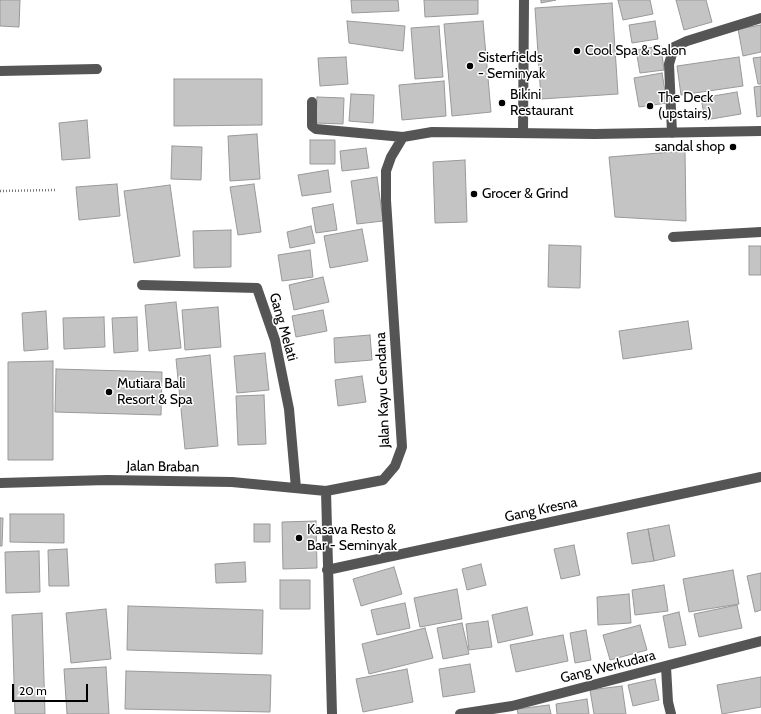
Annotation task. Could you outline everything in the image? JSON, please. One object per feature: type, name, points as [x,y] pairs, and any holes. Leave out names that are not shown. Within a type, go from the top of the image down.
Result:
[{"type":"street","points":[[523,133],[524,0]]},
{"type":"street","points":[[672,133],[669,64],[674,47],[687,41],[761,18]]},
{"type":"street","points":[[0,71],[97,69]]},
{"type":"street","points":[[312,102],[312,126],[316,129],[403,137],[432,132],[595,134],[761,131]]},
{"type":"street","name":"Jalan Kayu Cendana","points":[[326,491],[383,480],[395,466],[402,447],[386,171],[390,158],[403,137]]},
{"type":"street","points":[[673,237],[761,232]]},
{"type":"street","name":"Gang Melati","points":[[142,285],[257,288],[275,340],[289,409],[296,488]]},
{"type":"street","name":"Gang Kresna","points":[[327,570],[761,477]]},
{"type":"street","name":"Jalan Braban","points":[[0,484],[122,480],[232,482],[326,491]]},
{"type":"street","points":[[326,491],[332,714]]},
{"type":"street","name":"Gang Werkudara","points":[[460,714],[512,706],[761,641]]},
{"type":"street","points":[[666,667],[668,702],[672,714]]},
{"type":"path","points":[[0,191],[56,190]]},
{"type":"building","points":[[0,0],[20,0],[19,27],[0,26]]},
{"type":"building","points":[[351,0],[398,0],[399,11],[352,13]]},
{"type":"building","points":[[424,0],[478,0],[478,14],[425,17]]},
{"type":"building","points":[[541,0],[556,0],[541,3]]},
{"type":"building","points":[[618,0],[650,0],[653,14],[623,20]]},
{"type":"building","points":[[676,0],[706,0],[712,22],[684,30]]},
{"type":"building","name":"Cool Spa & Salon","points":[[612,3],[618,94],[541,99],[535,8]]},
{"type":"building","points":[[347,21],[405,26],[403,51],[349,43]]},
{"type":"building","points":[[483,21],[491,112],[452,116],[444,24]]},
{"type":"building","points":[[655,21],[658,39],[632,43],[629,25]]},
{"type":"building","points":[[761,25],[761,52],[743,56],[738,29]]},
{"type":"building","points":[[439,26],[443,77],[415,79],[411,28]]},
{"type":"building","points":[[661,46],[664,70],[640,73],[636,50]]},
{"type":"building","points":[[346,57],[348,84],[320,86],[318,58]]},
{"type":"building","points":[[739,57],[743,86],[681,95],[677,66]]},
{"type":"building","points":[[761,57],[761,84],[758,84],[753,58]]},
{"type":"building","points":[[662,73],[667,103],[639,107],[634,78]]},
{"type":"building","points":[[174,79],[262,79],[262,125],[174,126]]},
{"type":"building","points":[[444,81],[446,116],[402,120],[399,85]]},
{"type":"building","points":[[761,86],[761,116],[757,117],[754,87]]},
{"type":"building","points":[[737,92],[741,114],[705,120],[701,98]]},
{"type":"building","points":[[351,94],[374,95],[373,123],[349,121]]},
{"type":"building","points":[[317,97],[344,98],[343,124],[316,123]]},
{"type":"building","points":[[87,120],[90,158],[62,160],[59,123]]},
{"type":"building","points":[[257,134],[260,179],[230,181],[228,136]]},
{"type":"building","points":[[310,140],[335,140],[335,164],[310,164]]},
{"type":"building","points":[[172,146],[202,147],[201,180],[171,179]]},
{"type":"building","points":[[366,148],[369,168],[342,171],[340,151]]},
{"type":"building","points":[[685,151],[686,221],[615,217],[609,157]]},
{"type":"building","points":[[465,160],[467,222],[435,223],[433,162]]},
{"type":"building","points":[[328,170],[331,192],[302,196],[298,175]]},
{"type":"building","points":[[377,177],[383,221],[357,224],[351,181]]},
{"type":"building","points":[[117,184],[120,216],[79,220],[76,187]]},
{"type":"building","points":[[254,184],[261,232],[238,235],[230,187]]},
{"type":"building","points":[[170,185],[180,256],[134,263],[124,191]]},
{"type":"building","points":[[333,204],[337,230],[316,233],[312,208]]},
{"type":"building","points":[[311,226],[315,243],[290,248],[287,232]]},
{"type":"building","points":[[362,229],[368,261],[330,268],[324,236]]},
{"type":"building","points":[[231,230],[231,267],[194,268],[193,231]]},
{"type":"building","points":[[549,245],[581,246],[580,288],[548,287]]},
{"type":"building","points":[[749,246],[761,246],[761,275],[749,275]]},
{"type":"building","points":[[310,250],[313,277],[282,281],[278,255]]},
{"type":"building","points":[[323,277],[329,302],[294,310],[289,285]]},
{"type":"building","points":[[176,302],[181,348],[149,351],[145,305]]},
{"type":"building","points":[[218,307],[221,347],[185,350],[182,310]]},
{"type":"building","points":[[323,310],[327,331],[296,337],[292,316]]},
{"type":"building","points":[[46,311],[48,349],[24,351],[22,313]]},
{"type":"building","points":[[104,317],[105,347],[64,349],[63,318]]},
{"type":"building","points":[[137,317],[138,351],[114,353],[112,318]]},
{"type":"building","points":[[688,321],[692,349],[623,359],[619,331]]},
{"type":"building","points":[[370,335],[372,360],[335,363],[334,338]]},
{"type":"building","points":[[265,353],[269,390],[237,393],[234,356]]},
{"type":"building","points":[[210,355],[218,446],[185,449],[176,359]]},
{"type":"building","points":[[53,361],[53,460],[8,460],[8,362]]},
{"type":"building","name":"Mutiara Bali Resort & Spa","points":[[56,369],[162,372],[161,415],[55,412]]},
{"type":"building","points":[[362,376],[366,402],[338,406],[335,380]]},
{"type":"building","points":[[264,395],[266,444],[238,445],[236,396]]},
{"type":"building","points":[[10,514],[64,514],[64,543],[10,542]]},
{"type":"building","points":[[0,518],[3,518],[2,546],[0,546]]},
{"type":"building","points":[[316,521],[317,568],[283,569],[282,522]]},
{"type":"building","points":[[254,524],[270,524],[270,542],[254,542]]},
{"type":"building","points":[[669,525],[675,556],[654,561],[648,529]]},
{"type":"building","points":[[648,529],[654,561],[632,564],[627,533]]},
{"type":"building","points":[[574,545],[580,575],[561,579],[554,549]]},
{"type":"building","points":[[67,549],[69,586],[49,586],[48,550]]},
{"type":"building","points":[[39,551],[40,592],[6,593],[5,552]]},
{"type":"building","points":[[245,562],[246,582],[216,583],[215,564]]},
{"type":"building","points":[[481,564],[486,585],[467,590],[462,569]]},
{"type":"building","points":[[394,567],[402,594],[361,606],[353,579]]},
{"type":"building","points":[[733,570],[739,604],[689,612],[683,579]]},
{"type":"building","points":[[761,573],[761,610],[755,612],[747,576]]},
{"type":"building","points":[[280,580],[310,580],[310,609],[280,609]]},
{"type":"building","points":[[664,585],[668,611],[635,615],[632,590]]},
{"type":"building","points":[[457,589],[462,619],[420,627],[414,598]]},
{"type":"building","points":[[629,594],[631,623],[598,625],[597,597]]},
{"type":"building","points":[[405,603],[410,628],[377,635],[371,610]]},
{"type":"building","points":[[737,605],[742,628],[699,637],[694,614]]},
{"type":"building","points":[[128,606],[263,610],[262,654],[127,650]]},
{"type":"building","points":[[527,607],[533,635],[498,643],[492,615]]},
{"type":"building","points":[[106,609],[111,659],[71,663],[66,613]]},
{"type":"building","points":[[679,612],[686,645],[669,648],[663,616]]},
{"type":"building","points":[[42,613],[45,714],[15,714],[12,615]]},
{"type":"building","points":[[488,621],[492,647],[469,650],[466,624]]},
{"type":"building","points":[[462,623],[469,654],[443,659],[437,628]]},
{"type":"building","points":[[640,625],[647,650],[610,660],[603,635]]},
{"type":"building","points":[[425,628],[433,658],[369,674],[362,644]]},
{"type":"building","points":[[586,630],[591,660],[575,663],[570,633]]},
{"type":"building","points":[[563,635],[568,661],[516,672],[510,645]]},
{"type":"building","points":[[470,664],[475,692],[443,697],[439,669]]},
{"type":"building","points":[[106,667],[109,714],[67,714],[64,669]]},
{"type":"building","points":[[407,669],[413,702],[363,712],[356,679]]},
{"type":"building","points":[[126,671],[271,675],[270,712],[125,709]]},
{"type":"building","points":[[761,677],[761,707],[722,714],[717,685]]},
{"type":"building","points":[[655,679],[659,700],[633,706],[628,685]]},
{"type":"building","points":[[622,686],[626,714],[594,714],[590,690]]},
{"type":"building","points":[[587,699],[589,714],[557,714],[556,704]]},
{"type":"building","points":[[549,705],[551,714],[518,714],[517,709]]},
{"type":"place","name":"Cool Spa & Salon","points":[[577,51]]},
{"type":"place","name":"Sisterfields - Seminyak","points":[[470,66]]},
{"type":"place","name":"Bikini Restaurant","points":[[502,103]]},
{"type":"place","name":"The Deck (upstairs)","points":[[650,106]]},
{"type":"place","name":"sandal shop","points":[[733,147]]},
{"type":"place","name":"Grocer & Grind","points":[[474,194]]},
{"type":"place","name":"Mutiara Bali Resort & Spa","points":[[109,392]]},
{"type":"place","name":"Kasava Resto & Bar - Seminyak","points":[[299,538]]}]
